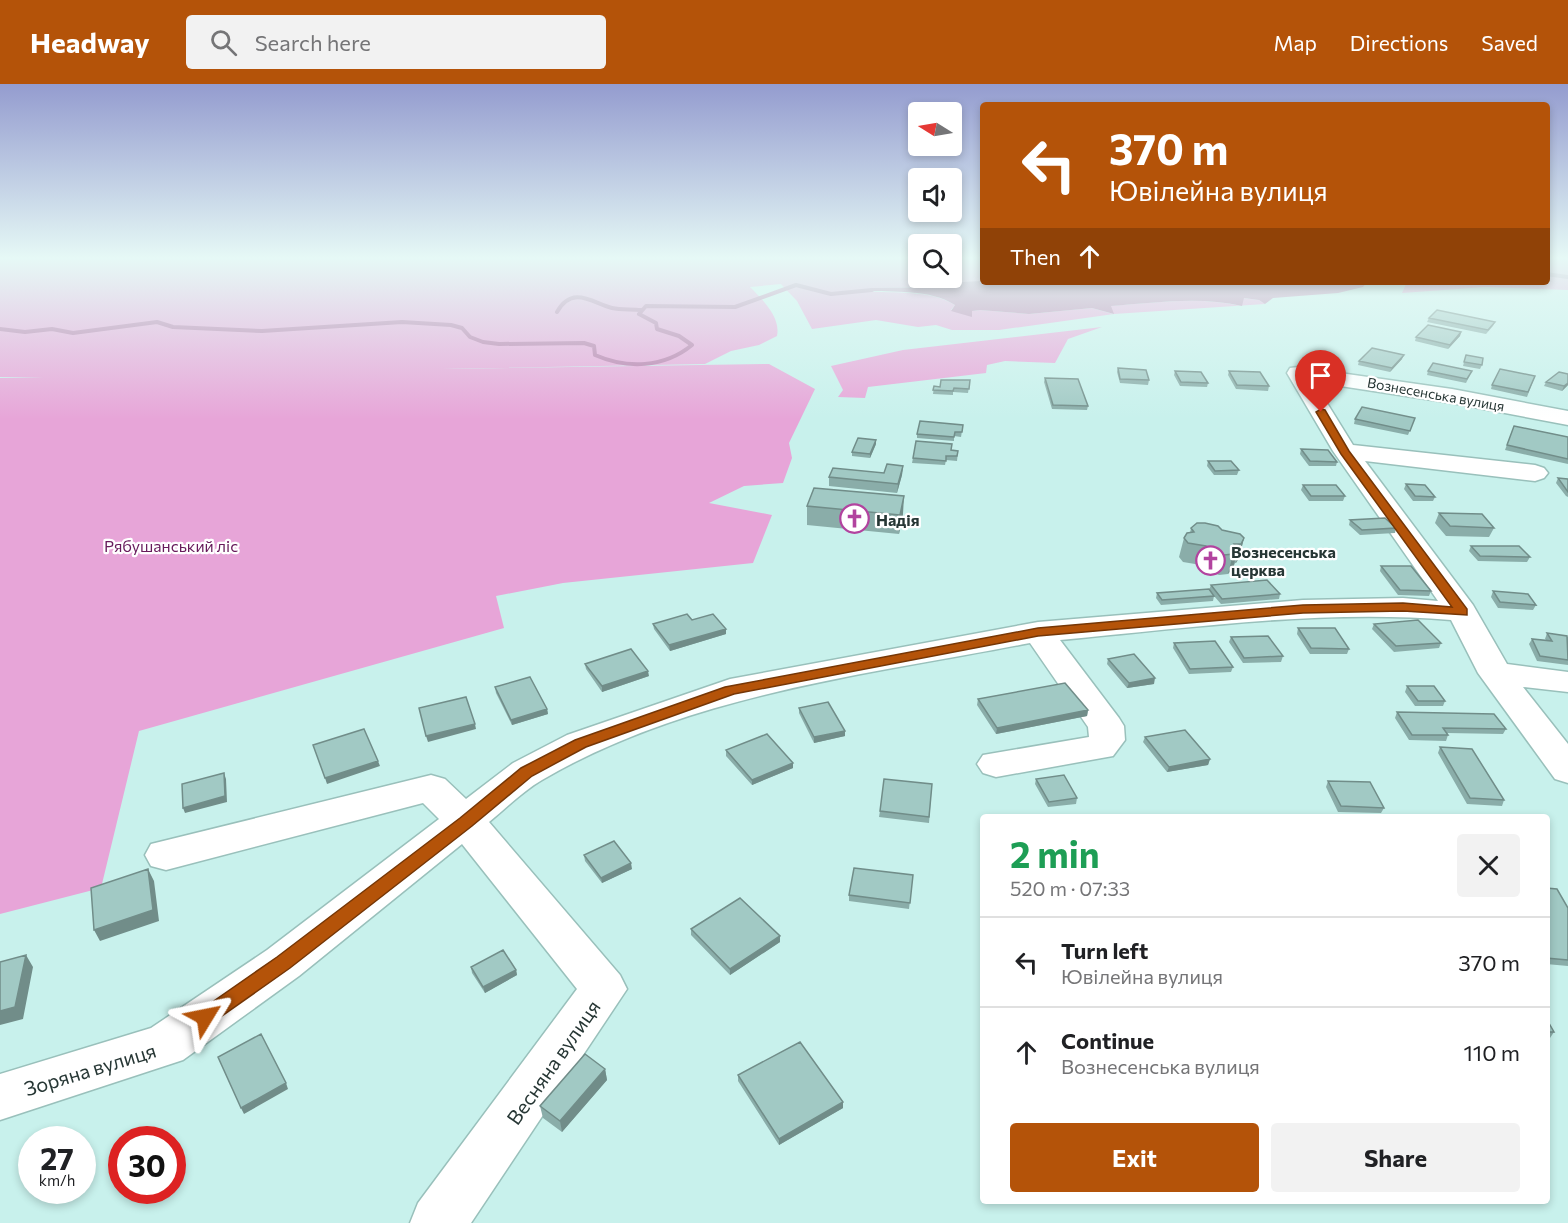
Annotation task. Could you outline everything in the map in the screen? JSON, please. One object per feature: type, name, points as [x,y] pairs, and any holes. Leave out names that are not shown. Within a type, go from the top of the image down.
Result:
[{"type":"street","name":"Вознесенська вулиця","points":[[1345,451],[1298,373],[1410,389],[1568,418]]},
{"type":"street","points":[[1345,451],[1535,473]]},
{"type":"street","points":[[1345,451],[1462,612],[1495,673],[1568,770]]},
{"type":"street","name":"Зоряна вулиця","points":[[0,1097],[166,1045],[283,963],[466,822],[526,772],[580,743],[730,690],[1038,632],[1303,609],[1403,607],[1462,612]]},
{"type":"street","points":[[996,764],[1100,747],[1107,740],[1106,726],[1038,632]]},
{"type":"street","points":[[1495,673],[1568,682]]},
{"type":"street","points":[[165,855],[432,788],[466,822]]},
{"type":"street","name":"Весняна вулиця","points":[[438,1223],[604,989],[466,822]]},
{"type":"green space","name":"Рябушанський ліс","points":[[0,312],[771,312],[776,322],[777,336],[759,345],[731,351],[705,364],[442,369],[769,364],[815,389],[789,443],[792,458],[783,483],[744,486],[709,503],[772,515],[753,563],[563,583],[496,596],[504,628],[139,731],[101,888],[0,914],[0,378],[44,377],[0,377]]},
{"type":"green space","name":"Рябушанський ліс","points":[[803,312],[959,312],[972,316],[972,312],[1113,314],[1112,312],[1143,312],[999,330],[952,330],[936,325],[918,327],[876,320],[812,329]]},
{"type":"green space","points":[[1102,327],[1068,339],[1055,363],[1005,361],[987,365],[986,373],[868,387],[865,398],[838,397],[843,390],[831,366],[903,350]]},
{"type":"shaded area","points":[[955,312],[972,312],[972,317]]},
{"type":"shaded area","points":[[1006,312],[1048,312],[1029,314]]},
{"type":"building","points":[[1435,312],[1447,312],[1495,322],[1488,330],[1429,318]]},
{"type":"building","points":[[1428,325],[1461,332],[1450,345],[1416,337]]},
{"type":"building","points":[[1372,348],[1404,355],[1392,368],[1359,361]]},
{"type":"building","points":[[1466,355],[1483,358],[1482,365],[1464,362]]},
{"type":"building","points":[[1433,363],[1472,371],[1467,379],[1428,371]]},
{"type":"building","points":[[1118,368],[1146,370],[1149,380],[1120,379]]},
{"type":"building","points":[[1500,369],[1535,376],[1528,392],[1492,385]]},
{"type":"building","points":[[1175,371],[1201,372],[1208,383],[1181,382]]},
{"type":"building","points":[[1229,371],[1260,372],[1269,386],[1237,385]]},
{"type":"building","points":[[1559,372],[1568,374],[1568,383],[1564,386],[1546,382]]},
{"type":"building","points":[[1045,378],[1078,379],[1088,406],[1053,405]]},
{"type":"building","points":[[941,380],[970,380],[969,389],[933,390],[934,386],[940,387]]},
{"type":"building","points":[[1362,407],[1415,418],[1410,431],[1355,419]]},
{"type":"building","points":[[920,421],[963,425],[962,432],[955,432],[954,437],[917,434]]},
{"type":"building","points":[[1514,426],[1568,437],[1568,459],[1507,445]]},
{"type":"building","points":[[858,438],[876,440],[870,454],[852,452]]},
{"type":"building","points":[[916,441],[952,444],[951,450],[958,451],[957,456],[946,456],[946,461],[913,458]]},
{"type":"building","points":[[1301,449],[1328,450],[1337,462],[1310,461]]},
{"type":"building","points":[[1208,461],[1231,461],[1239,470],[1215,471]]},
{"type":"building","points":[[887,464],[903,466],[898,484],[829,477],[833,468],[884,473]]},
{"type":"building","points":[[1558,478],[1568,479],[1568,492]]},
{"type":"building","points":[[1406,484],[1425,485],[1435,497],[1415,496]]},
{"type":"building","points":[[1303,485],[1336,485],[1345,496],[1311,496]]},
{"type":"building","points":[[814,488],[904,496],[900,515],[807,506]]},
{"type":"building","points":[[1439,513],[1482,514],[1494,528],[1450,526]]},
{"type":"building","points":[[1385,518],[1396,528],[1362,530],[1350,520]]},
{"type":"building","points":[[1197,523],[1218,526],[1222,530],[1240,534],[1244,538],[1241,544],[1234,544],[1238,549],[1233,554],[1224,555],[1211,551],[1206,546],[1188,543],[1184,538],[1187,533],[1194,532],[1191,528]]},
{"type":"building","points":[[1471,546],[1519,546],[1530,557],[1480,556]]},
{"type":"building","points":[[1381,566],[1411,566],[1431,591],[1400,590]]},
{"type":"building","points":[[1267,580],[1280,594],[1222,599],[1211,585]]},
{"type":"building","points":[[1209,589],[1214,596],[1162,600],[1157,593]]},
{"type":"building","points":[[1493,591],[1528,594],[1536,605],[1500,602]]},
{"type":"building","points":[[687,614],[692,620],[713,614],[726,629],[669,645],[653,624]]},
{"type":"building","points":[[1418,620],[1441,643],[1396,646],[1374,624]]},
{"type":"building","points":[[1298,628],[1335,628],[1349,649],[1311,648]]},
{"type":"building","points":[[1547,633],[1567,636],[1568,660],[1540,656],[1532,639],[1552,641]]},
{"type":"building","points":[[1268,636],[1283,656],[1244,658],[1231,637]]},
{"type":"building","points":[[1215,641],[1233,667],[1190,669],[1174,643]]},
{"type":"building","points":[[631,649],[648,671],[602,686],[585,664]]},
{"type":"building","points":[[1134,654],[1155,678],[1129,683],[1108,659]]},
{"type":"building","points":[[530,677],[547,709],[511,720],[495,687]]},
{"type":"building","points":[[1065,683],[1088,710],[997,728],[978,699]]},
{"type":"building","points":[[1407,686],[1434,686],[1445,701],[1418,701]]},
{"type":"building","points":[[466,697],[475,724],[426,736],[419,708]]},
{"type":"building","points":[[828,702],[845,731],[814,737],[799,708]]},
{"type":"building","points":[[1397,712],[1494,714],[1506,729],[1443,728],[1448,735],[1412,735]]},
{"type":"building","points":[[364,729],[378,761],[325,778],[313,745]]},
{"type":"building","points":[[1185,730],[1210,759],[1169,767],[1145,737]]},
{"type":"building","points":[[767,734],[793,763],[752,780],[726,750]]},
{"type":"building","points":[[1440,747],[1472,749],[1504,800],[1470,798]]},
{"type":"building","points":[[224,773],[225,796],[183,808],[182,784]]},
{"type":"building","points":[[1064,775],[1077,798],[1049,802],[1036,779]]},
{"type":"building","points":[[884,779],[932,784],[929,817],[880,811]]},
{"type":"building","points":[[1328,781],[1370,782],[1384,808],[1341,806]]},
{"type":"building","points":[[614,841],[631,863],[601,878],[584,855]]},
{"type":"building","points":[[854,868],[913,875],[910,903],[849,895]]},
{"type":"building","points":[[148,869],[153,910],[94,930],[91,888]]},
{"type":"building","points":[[1550,888],[1557,889],[1568,908],[1568,960],[1550,958]]},
{"type":"building","points":[[740,898],[780,936],[730,969],[691,929]]},
{"type":"building","points":[[503,950],[516,970],[483,987],[471,967]]},
{"type":"building","points":[[26,955],[15,1007],[0,1011],[0,962]]},
{"type":"building","points":[[261,1034],[286,1083],[241,1108],[218,1057]]},
{"type":"building","points":[[800,1042],[843,1102],[779,1139],[738,1075]]},
{"type":"building","points":[[585,1054],[605,1069],[560,1121],[540,1106]]},
{"type":"waterway","points":[[0,329],[25,332],[52,329],[73,333],[157,322],[173,327],[262,331],[402,322],[451,325],[462,328],[470,337],[483,342],[499,344],[584,343],[594,346],[595,355],[607,360],[632,364],[645,364],[670,358],[692,345],[679,336],[657,329],[656,323],[639,314],[641,312]]},
{"type":"place","name":"Надія","points":[[855,519]]},
{"type":"place","name":"Вознесенська церква","points":[[1210,560]]},
{"type":"route","points":[[205,1017],[283,963],[466,822],[526,772],[580,743],[730,690],[1038,632],[1303,609],[1403,607],[1462,612],[1345,451],[1321,412]]}]
